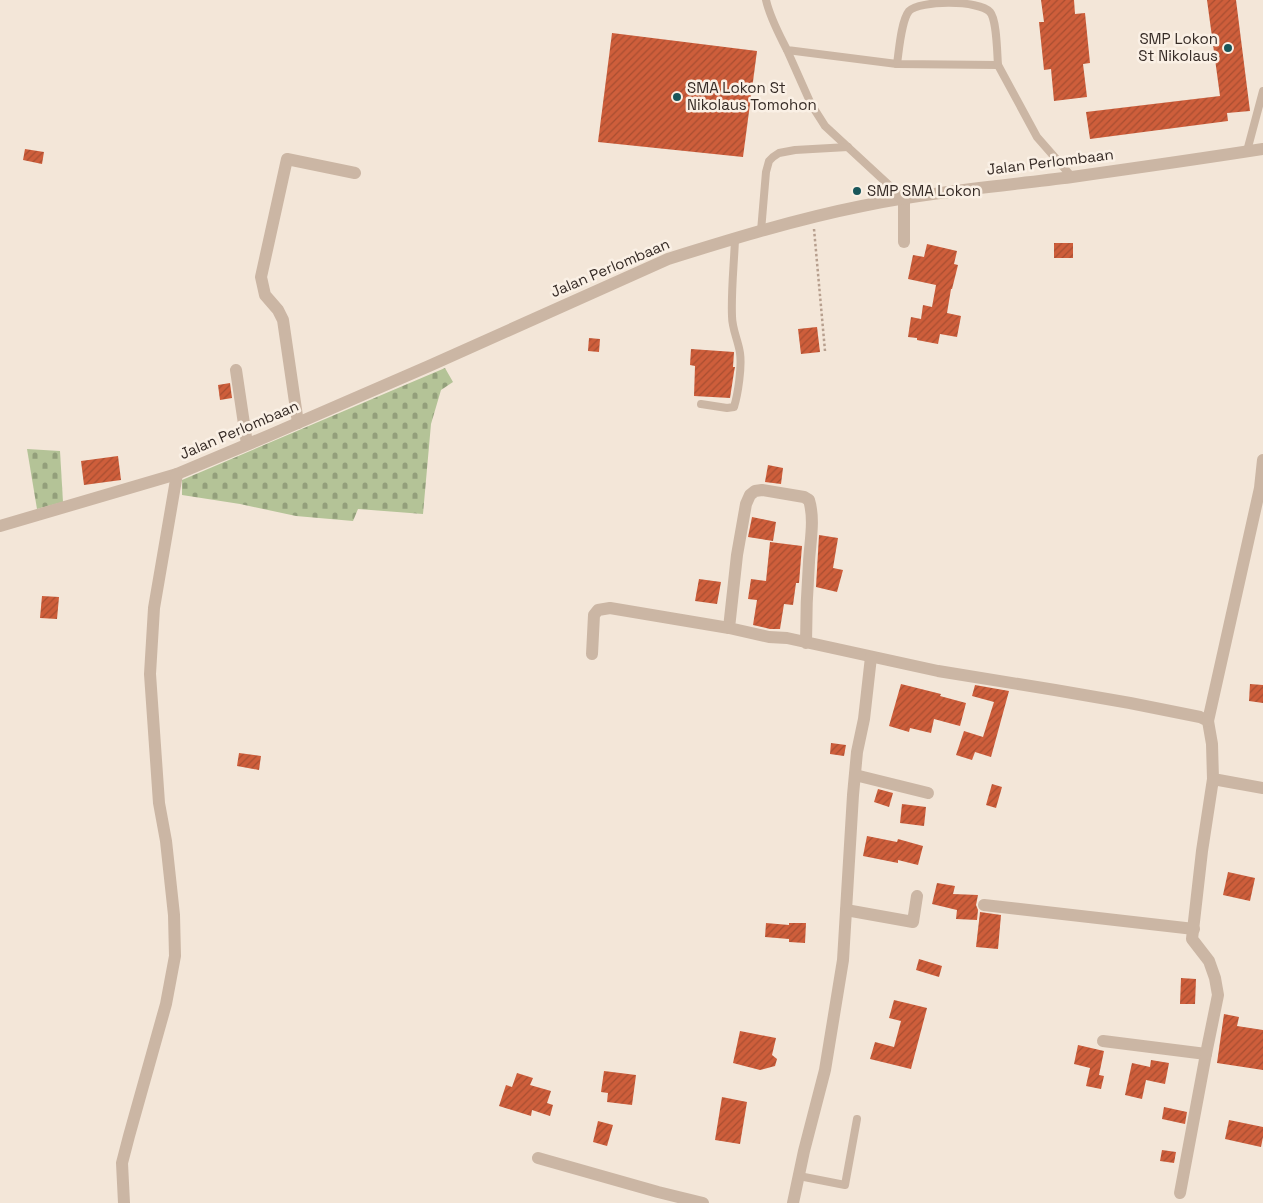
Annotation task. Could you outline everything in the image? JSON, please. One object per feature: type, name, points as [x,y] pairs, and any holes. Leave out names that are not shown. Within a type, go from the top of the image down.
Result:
[{"type":"street","name":"Jalan Perlombaan","points":[[0,526],[176,474],[298,423],[668,259],[735,239],[862,206],[1263,149]]},
{"type":"street","points":[[298,423],[283,320],[278,310],[265,296],[261,277],[287,159],[354,173]]},
{"type":"street","points":[[904,199],[904,242]]},
{"type":"street","points":[[236,370],[248,444]]},
{"type":"street","points":[[1180,1193],[1218,995],[1209,961],[1192,939],[1202,851],[1213,779],[1212,744],[1208,721],[1260,488],[1263,460]]},
{"type":"street","points":[[124,1203],[122,1163],[166,1004],[175,956],[174,915],[167,850],[159,803],[150,674],[154,608],[176,474]]},
{"type":"street","points":[[729,628],[737,556],[746,504],[750,495],[755,491],[762,490],[804,497],[809,500],[812,509],[806,606],[806,643]]},
{"type":"street","points":[[592,654],[594,615],[598,610],[610,608],[729,628],[769,637],[787,638],[938,672],[1004,681],[1130,703],[1200,717],[1208,721]]},
{"type":"street","points":[[793,1203],[825,1070],[843,960],[852,795],[871,657]]},
{"type":"street","points":[[855,775],[928,793]]},
{"type":"street","points":[[1213,779],[1263,788]]},
{"type":"street","points":[[846,910],[913,922],[918,896]]},
{"type":"street","points":[[984,905],[1194,929]]},
{"type":"street","points":[[1103,1041],[1206,1054]]},
{"type":"street","points":[[538,1158],[703,1203]]},
{"type":"lane","points":[[766,0],[811,104],[825,126],[904,199]]},
{"type":"lane","points":[[897,64],[903,26],[909,11],[919,4],[966,2],[980,5],[990,11],[994,20],[998,65],[1037,137],[1072,177]]},
{"type":"lane","points":[[787,50],[897,64],[998,65]]},
{"type":"lane","points":[[1247,151],[1263,91]]},
{"type":"lane","points":[[762,231],[766,172],[769,161],[773,157],[779,153],[795,150],[848,147]]},
{"type":"lane","points":[[701,404],[727,408],[734,407],[736,400],[740,353],[733,330],[732,315],[735,239]]},
{"type":"lane","points":[[799,1176],[845,1185],[858,1119]]},
{"type":"path","points":[[813,218],[825,352]]},
{"type":"green space","points":[[445,368],[453,382],[441,390],[431,424],[423,514],[358,509],[353,521],[296,516],[240,504],[182,495],[182,480]]},
{"type":"green space","points":[[27,449],[60,451],[63,502],[37,509]]},
{"type":"building","points":[[1041,0],[1074,0],[1075,14],[1085,13],[1090,63],[1083,64],[1087,97],[1054,101],[1051,69],[1044,70],[1039,22],[1044,22]]},
{"type":"building","name":"SMP Lokon St Nikolaus","points":[[1207,0],[1236,0],[1250,111],[1227,113],[1228,121],[1090,139],[1086,112],[1220,96]]},
{"type":"building","name":"SMA Lokon St Nikolaus Tomohon","points":[[612,33],[757,51],[743,157],[598,142]]},
{"type":"building","points":[[25,149],[44,152],[42,164],[23,160]]},
{"type":"building","points":[[1054,243],[1073,243],[1073,258],[1054,258]]},
{"type":"building","points":[[927,244],[957,251],[954,264],[958,265],[947,313],[961,316],[957,337],[940,334],[938,344],[908,337],[911,317],[921,319],[923,305],[932,307],[936,285],[908,279],[913,255],[924,257]]},
{"type":"building","points":[[817,327],[820,352],[801,354],[798,329]]},
{"type":"building","points":[[589,338],[600,339],[599,352],[588,351]]},
{"type":"building","points":[[691,349],[734,352],[733,367],[735,367],[730,398],[694,396],[695,366],[690,365]]},
{"type":"building","points":[[230,383],[232,398],[220,400],[218,385]]},
{"type":"building","points":[[118,456],[121,480],[84,485],[81,461]]},
{"type":"building","points":[[768,465],[783,468],[781,484],[765,482]]},
{"type":"building","points":[[752,517],[776,522],[773,541],[748,537]]},
{"type":"building","points":[[819,535],[838,538],[833,568],[843,570],[837,592],[816,587]]},
{"type":"building","points":[[770,542],[802,546],[799,583],[796,583],[793,605],[784,604],[780,629],[753,625],[757,600],[748,599],[751,579],[766,581]]},
{"type":"building","points":[[699,579],[721,582],[717,604],[695,601]]},
{"type":"building","points":[[42,596],[59,597],[57,619],[40,618]]},
{"type":"building","points":[[901,684],[941,694],[940,696],[966,703],[960,726],[934,719],[931,733],[910,728],[909,732],[889,726]]},
{"type":"building","points":[[1250,684],[1263,685],[1263,703],[1249,701]]},
{"type":"building","points":[[975,685],[1009,691],[991,757],[975,752],[972,760],[956,755],[964,731],[983,737],[994,702],[972,696]]},
{"type":"building","points":[[831,743],[846,745],[844,756],[830,754]]},
{"type":"building","points":[[239,753],[261,756],[259,770],[237,766]]},
{"type":"building","points":[[992,784],[1002,787],[996,808],[986,805]]},
{"type":"building","points":[[878,789],[893,793],[889,807],[874,802]]},
{"type":"building","points":[[902,804],[926,807],[924,826],[900,823]]},
{"type":"building","points":[[867,836],[897,842],[898,839],[923,846],[918,865],[898,860],[898,863],[863,856]]},
{"type":"building","points":[[1228,872],[1255,878],[1250,901],[1223,895]]},
{"type":"building","points":[[937,883],[955,886],[953,894],[978,895],[976,905],[978,910],[977,920],[956,919],[957,910],[932,904]]},
{"type":"building","points":[[980,912],[1001,915],[998,949],[976,947]]},
{"type":"building","points":[[766,923],[789,925],[789,923],[806,923],[805,943],[789,942],[789,939],[765,937]]},
{"type":"building","points":[[919,959],[942,966],[939,977],[916,970]]},
{"type":"building","points":[[1181,978],[1196,979],[1195,1004],[1180,1004]]},
{"type":"building","points":[[894,1000],[927,1008],[911,1069],[870,1059],[875,1042],[894,1047],[901,1021],[889,1018]]},
{"type":"building","points":[[1224,1014],[1239,1017],[1237,1026],[1263,1030],[1263,1070],[1217,1063]]},
{"type":"building","points":[[740,1031],[776,1038],[772,1055],[777,1059],[775,1066],[760,1070],[733,1063]]},
{"type":"building","points":[[1078,1045],[1104,1051],[1099,1075],[1104,1076],[1101,1089],[1086,1086],[1090,1068],[1074,1064]]},
{"type":"building","points":[[1151,1060],[1169,1063],[1165,1084],[1146,1080],[1142,1099],[1125,1095],[1132,1063],[1150,1067]]},
{"type":"building","points":[[604,1071],[636,1075],[632,1105],[607,1102],[608,1093],[601,1092]]},
{"type":"building","points":[[517,1073],[533,1078],[530,1085],[551,1091],[547,1103],[553,1105],[550,1116],[532,1110],[531,1116],[499,1106],[506,1085],[512,1087]]},
{"type":"building","points":[[722,1097],[747,1102],[740,1144],[715,1140]]},
{"type":"building","points":[[1164,1107],[1187,1112],[1185,1124],[1162,1119]]},
{"type":"building","points":[[1229,1120],[1263,1127],[1261,1147],[1225,1139]]},
{"type":"building","points":[[598,1121],[613,1125],[607,1146],[593,1142]]},
{"type":"building","points":[[1162,1150],[1176,1152],[1174,1163],[1160,1161]]},
{"type":"place","name":"SMP Lokon St Nikolaus","points":[[1228,48]]},
{"type":"place","name":"SMA Lokon St Nikolaus Tomohon","points":[[677,97]]},
{"type":"place","name":"SMP SMA Lokon","points":[[857,191]]}]
